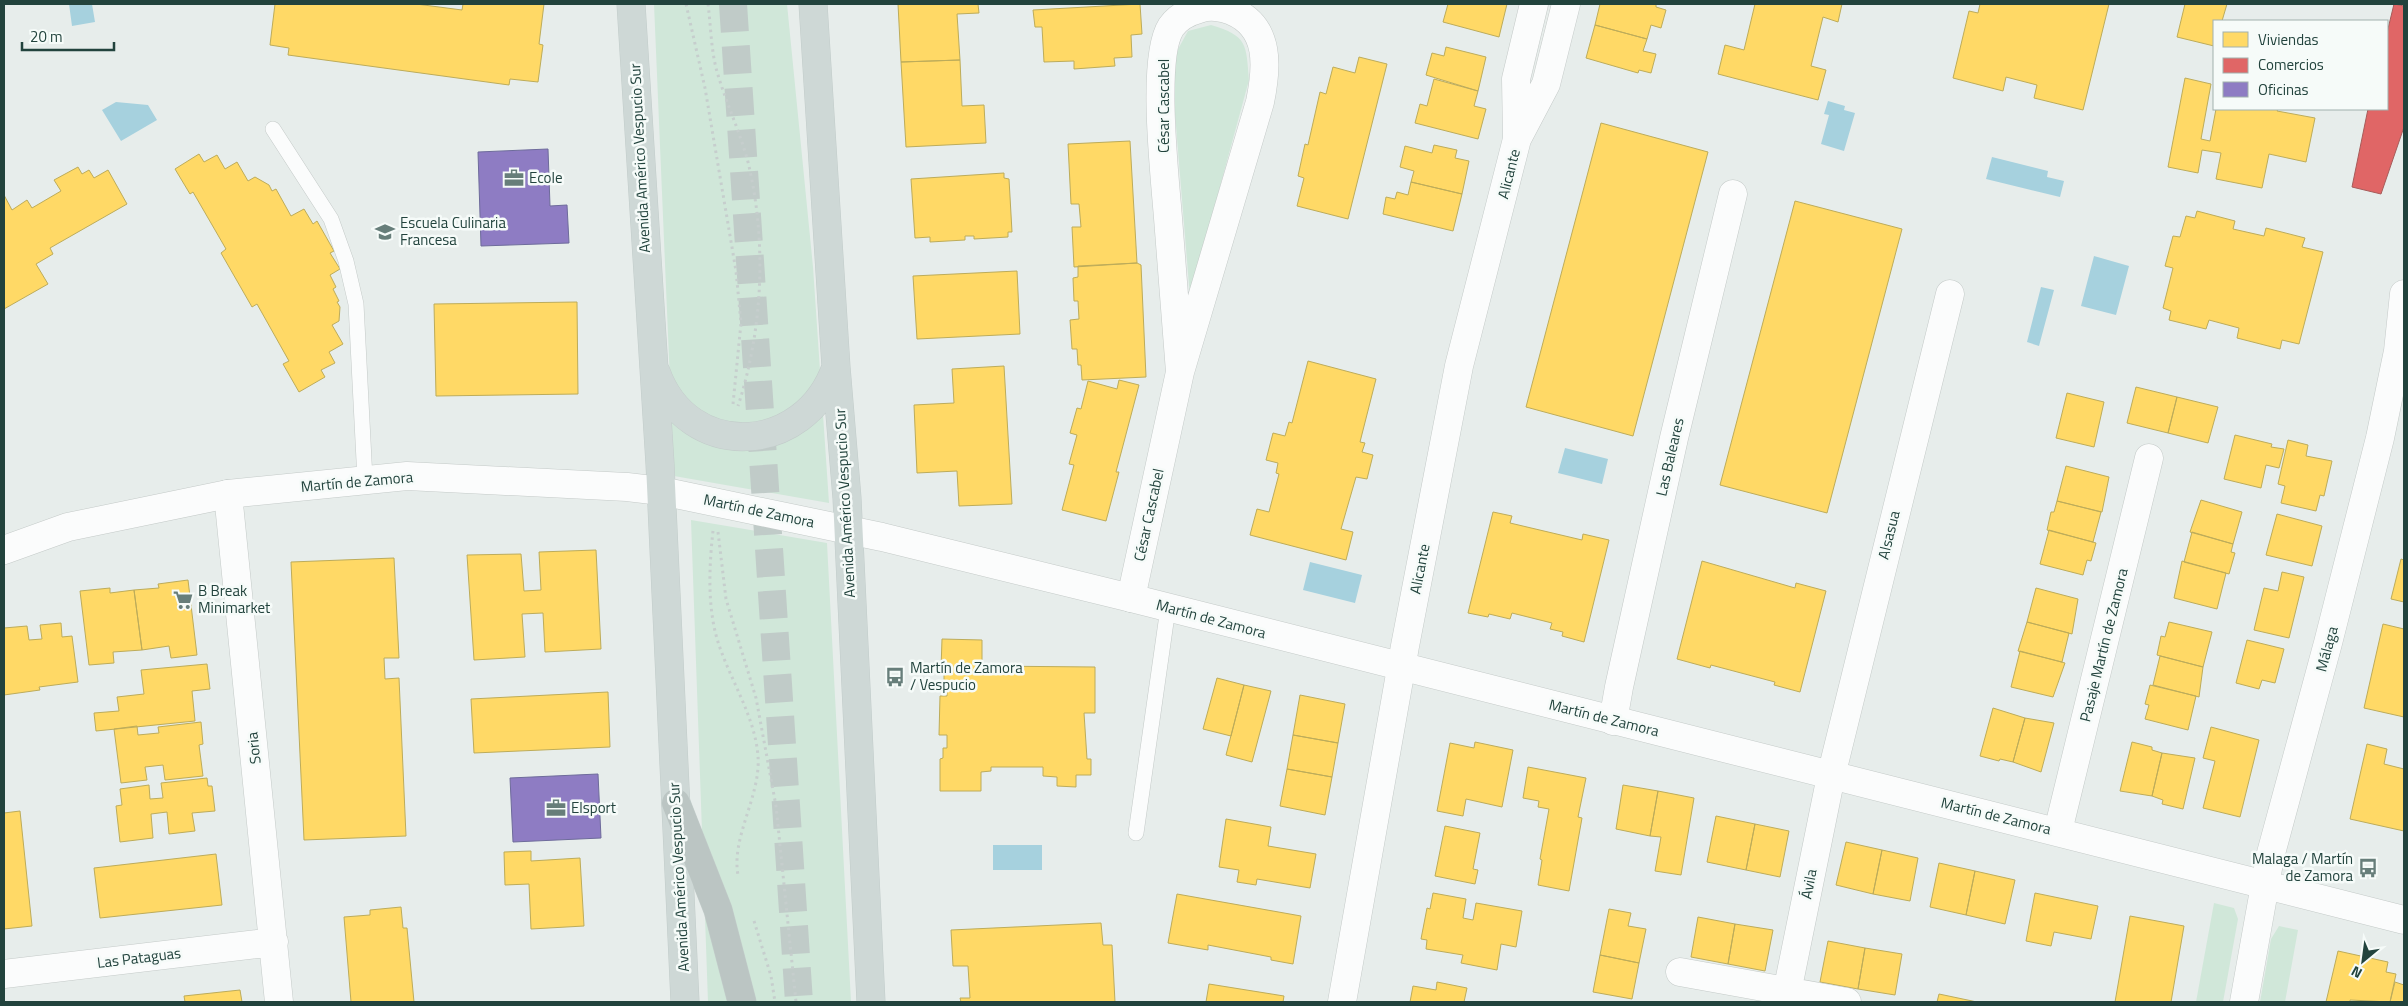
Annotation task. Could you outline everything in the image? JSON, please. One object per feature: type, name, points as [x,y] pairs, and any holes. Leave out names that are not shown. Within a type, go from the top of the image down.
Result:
[{"type":"highway","points":[[676,803],[718,910],[742,1002]]},
{"type":"main road","name":"Avenida Américo Vespucio Sur","points":[[631,4],[660,491],[685,1002]]},
{"type":"main road","name":"Avenida Américo Vespucio Sur","points":[[813,4],[848,530],[871,1002]]},
{"type":"main road","points":[[652,353],[662,386],[678,409],[694,422],[713,431],[728,435],[754,437],[775,432],[794,424],[810,411],[823,395],[836,367]]},
{"type":"street","name":"Alicante","points":[[1517,139],[1516,79],[1534,4]]},
{"type":"street","name":"Alicante","points":[[1342,1002],[1401,668],[1459,366],[1517,139],[1546,84],[1566,4]]},
{"type":"street","name":"César Cascabel","points":[[1131,598],[1180,372],[1260,102],[1264,80],[1266,58],[1262,40],[1255,27],[1240,14],[1224,8],[1202,8],[1182,16],[1171,27],[1166,40],[1161,72],[1161,122],[1180,372]]},
{"type":"street","name":"Las Baleares","points":[[1613,721],[1618,686],[1674,438],[1733,194]]},
{"type":"street","name":"Alsasua","points":[[1831,776],[1950,294]]},
{"type":"street","name":"Málaga","points":[[2244,1002],[2263,885],[2380,438],[2398,351],[2404,294]]},
{"type":"street","name":"Pasaje Martín de Zamora","points":[[2058,831],[2149,458]]},
{"type":"street","name":"Martín de Zamora","points":[[4,550],[68,527],[228,494],[408,476],[627,487],[660,491],[848,530],[1131,598],[1401,668],[2058,831],[2404,920]]},
{"type":"street","name":"Soria","points":[[228,494],[279,1002]]},
{"type":"street","name":"Ávila","points":[[1786,997],[1831,776]]},
{"type":"street","name":"Las Pataguas","points":[[4,974],[274,942]]},
{"type":"street","points":[[1680,972],[1786,997],[1847,1002]]},
{"type":"lane","points":[[274,128],[331,219],[346,262],[356,304],[365,480]]},
{"type":"lane","points":[[1136,833],[1168,608]]},
{"type":"path","points":[[686,4],[705,88],[736,271],[741,323],[728,435]]},
{"type":"path","points":[[708,4],[717,74],[735,118],[748,163],[756,209],[760,255],[753,347],[743,392],[728,435]]},
{"type":"path","points":[[716,502],[710,568],[712,605],[718,643],[751,727],[758,755],[752,803],[738,852],[738,877]]},
{"type":"path","points":[[716,502],[726,599],[756,698],[776,806],[796,1002]]},
{"type":"path","points":[[753,918],[771,976],[775,1002]]},
{"type":"green space","points":[[654,4],[787,4],[813,267],[829,503],[674,476]]},
{"type":"green space","points":[[1211,25],[1232,33],[1243,43],[1247,58],[1249,80],[1190,297],[1172,77],[1177,51],[1188,31]]},
{"type":"green space","points":[[691,520],[827,543],[851,1002],[708,1002]]},
{"type":"green space","points":[[2214,903],[2234,908],[2238,919],[2223,1002],[2196,1002]]},
{"type":"green space","points":[[2279,926],[2298,930],[2285,1002],[2260,1002],[2271,939]]},
{"type":"water","points":[[69,4],[92,4],[95,22],[72,26]]},
{"type":"water","points":[[1828,101],[1845,106],[1844,110],[1855,113],[1844,151],[1821,144],[1829,115],[1824,114]]},
{"type":"water","points":[[116,102],[148,105],[157,120],[121,141],[102,110]]},
{"type":"water","points":[[1992,157],[2048,171],[2047,177],[2064,181],[2060,197],[1986,179]]},
{"type":"water","points":[[2094,256],[2129,266],[2116,315],[2081,306]]},
{"type":"water","points":[[2041,287],[2054,290],[2039,346],[2027,342]]},
{"type":"water","points":[[1565,448],[1608,459],[1602,484],[1558,473]]},
{"type":"water","points":[[1310,562],[1362,575],[1355,603],[1303,590]]},
{"type":"water","points":[[993,845],[1042,845],[1042,870],[993,870]]},
{"type":"building: Viviendas","points":[[275,4],[416,4],[462,10],[463,4],[544,4],[539,44],[543,45],[538,82],[510,79],[509,85],[288,55],[289,48],[270,45]]},
{"type":"building: Viviendas","points":[[898,4],[978,4],[979,13],[957,14],[960,60],[901,62]]},
{"type":"building: Viviendas","points":[[1140,4],[1142,34],[1131,35],[1132,57],[1114,58],[1115,66],[1074,69],[1074,61],[1044,62],[1042,27],[1035,27],[1033,10]]},
{"type":"building: Viviendas","points":[[1448,4],[1507,4],[1499,37],[1443,22]]},
{"type":"building: Viviendas","points":[[1600,4],[1656,4],[1656,7],[1666,10],[1661,28],[1651,25],[1647,39],[1595,25]]},
{"type":"building: Viviendas","points":[[1755,4],[1842,4],[1838,22],[1823,17],[1811,66],[1826,70],[1818,100],[1718,74],[1725,45],[1744,50]]},
{"type":"building: Viviendas","points":[[1980,4],[2109,4],[2083,110],[2034,98],[2037,85],[2006,77],[2003,91],[1953,78],[1969,11],[1978,13]]},
{"type":"building: Viviendas","points":[[2185,4],[2227,4],[2222,20],[2213,20],[2213,46],[2177,37]]},
{"type":"building: Viviendas","points":[[1595,25],[1647,39],[1643,51],[1656,54],[1651,73],[1639,70],[1638,73],[1586,58]]},
{"type":"building: Viviendas","points":[[1446,47],[1486,57],[1478,91],[1426,75],[1432,53],[1444,56]]},
{"type":"building: Viviendas","points":[[1359,57],[1387,64],[1348,219],[1297,206],[1304,178],[1298,176],[1305,144],[1308,145],[1320,92],[1326,94],[1333,67],[1355,73]]},
{"type":"building: Viviendas","points":[[960,60],[962,106],[984,105],[986,143],[906,147],[901,62]]},
{"type":"building: Viviendas","points":[[2185,78],[2211,84],[2201,139],[2210,141],[2216,110],[2278,110],[2315,118],[2306,162],[2269,154],[2262,188],[2216,179],[2221,153],[2202,150],[2198,173],[2168,167]]},
{"type":"building: Viviendas","points":[[1434,79],[1478,91],[1474,106],[1486,109],[1478,139],[1415,123],[1420,104],[1427,106]]},
{"type":"building: Viviendas","points":[[1601,123],[1708,152],[1633,436],[1526,407]]},
{"type":"building: Viviendas","points":[[1130,141],[1137,263],[1074,267],[1072,227],[1081,227],[1079,204],[1071,204],[1068,144]]},
{"type":"building: Viviendas","points":[[1434,145],[1457,150],[1455,158],[1469,161],[1462,194],[1411,182],[1414,171],[1400,167],[1405,146],[1432,153]]},
{"type":"building: Viviendas","points":[[199,154],[204,162],[217,155],[225,169],[237,162],[248,181],[255,177],[269,185],[272,191],[276,189],[291,216],[304,209],[313,224],[317,221],[334,251],[330,253],[340,269],[330,275],[336,287],[333,289],[340,307],[339,321],[332,325],[343,344],[329,352],[335,363],[321,370],[325,377],[299,392],[283,364],[289,361],[257,304],[252,307],[221,253],[226,249],[193,192],[190,194],[175,169]]},
{"type":"building: Viviendas","points":[[78,167],[82,174],[89,170],[94,178],[108,170],[127,204],[50,248],[53,254],[36,264],[48,284],[4,309],[4,195],[12,210],[27,200],[32,208],[61,191],[54,180]]},
{"type":"building: Viviendas","points":[[1004,173],[1004,178],[1009,179],[1012,232],[1008,232],[1008,237],[974,239],[974,236],[965,236],[965,240],[930,242],[930,237],[915,238],[911,179]]},
{"type":"building: Viviendas","points":[[1411,182],[1462,194],[1453,231],[1383,214],[1386,197],[1395,199],[1397,192],[1408,195]]},
{"type":"building: Viviendas","points":[[1795,201],[1902,229],[1827,513],[1720,485]]},
{"type":"building: Viviendas","points":[[2197,211],[2235,221],[2233,229],[2264,236],[2266,228],[2305,238],[2302,247],[2323,252],[2299,344],[2282,340],[2280,349],[2237,338],[2239,328],[2209,320],[2206,329],[2169,320],[2171,311],[2163,308],[2173,268],[2165,266],[2173,236],[2180,237],[2186,216],[2195,218]]},
{"type":"building: Viviendas","points":[[1137,263],[1141,265],[1146,377],[1082,380],[1081,365],[1078,365],[1077,349],[1072,349],[1070,320],[1079,319],[1078,301],[1074,301],[1073,278],[1078,277],[1078,266]]},
{"type":"building: Viviendas","points":[[1017,271],[1020,334],[917,339],[913,276]]},
{"type":"building: Viviendas","points":[[577,302],[578,394],[436,396],[434,304]]},
{"type":"building: Viviendas","points":[[1308,361],[1376,379],[1360,442],[1365,443],[1362,452],[1373,455],[1367,479],[1356,477],[1341,529],[1353,532],[1346,560],[1250,535],[1257,509],[1269,512],[1279,474],[1276,473],[1278,463],[1266,460],[1273,433],[1285,436],[1289,422],[1292,423]]},
{"type":"building: Viviendas","points":[[1004,366],[1012,504],[959,506],[957,471],[917,473],[914,405],[954,403],[952,369]]},
{"type":"building: Viviendas","points":[[1119,380],[1139,385],[1116,472],[1119,472],[1106,521],[1062,510],[1074,465],[1069,464],[1077,435],[1070,433],[1077,408],[1081,409],[1088,381],[1117,389]]},
{"type":"building: Viviendas","points":[[2136,387],[2177,397],[2168,433],[2127,423]]},
{"type":"building: Viviendas","points":[[2067,393],[2104,402],[2094,447],[2056,438]]},
{"type":"building: Viviendas","points":[[2177,397],[2218,407],[2208,443],[2168,433]]},
{"type":"building: Viviendas","points":[[2235,435],[2272,444],[2271,447],[2284,449],[2279,468],[2266,465],[2261,488],[2224,479]]},
{"type":"building: Viviendas","points":[[2288,440],[2308,445],[2306,456],[2332,461],[2324,496],[2320,495],[2316,511],[2281,503],[2285,486],[2278,484]]},
{"type":"building: Viviendas","points":[[2066,466],[2109,477],[2102,512],[2057,501]]},
{"type":"building: Viviendas","points":[[2201,500],[2242,512],[2233,544],[2190,532]]},
{"type":"building: Viviendas","points":[[2057,501],[2101,512],[2093,542],[2047,530],[2051,512],[2054,512]]},
{"type":"building: Viviendas","points":[[1493,512],[1512,516],[1510,523],[1582,540],[1583,534],[1609,540],[1584,642],[1562,636],[1563,632],[1550,629],[1552,623],[1512,613],[1510,619],[1489,614],[1488,617],[1468,613]]},
{"type":"building: Viviendas","points":[[2277,514],[2322,526],[2312,566],[2266,555]]},
{"type":"building: Viviendas","points":[[2049,530],[2096,543],[2091,561],[2087,560],[2083,575],[2040,564]]},
{"type":"building: Viviendas","points":[[2192,532],[2233,544],[2231,552],[2235,553],[2229,574],[2184,562]]},
{"type":"building: Viviendas","points":[[596,550],[601,649],[545,652],[543,613],[522,614],[525,657],[474,660],[467,555],[521,554],[524,591],[541,590],[539,552]]},
{"type":"building: Viviendas","points":[[394,558],[399,658],[384,658],[385,679],[399,678],[406,836],[304,840],[291,562]]},
{"type":"building: Viviendas","points":[[2401,559],[2404,560],[2404,602],[2391,599]]},
{"type":"building: Viviendas","points":[[1702,561],[1795,588],[1796,583],[1826,591],[1800,692],[1774,685],[1775,682],[1711,665],[1710,668],[1677,659]]},
{"type":"building: Viviendas","points":[[2182,561],[2226,573],[2217,609],[2174,598]]},
{"type":"building: Viviendas","points":[[2282,572],[2304,577],[2289,638],[2254,630],[2264,588],[2278,591]]},
{"type":"building: Viviendas","points":[[188,580],[197,655],[171,658],[169,646],[142,650],[134,590],[159,588],[158,584]]},
{"type":"building: Viviendas","points":[[110,588],[110,593],[134,590],[142,650],[113,652],[114,663],[89,665],[80,591]]},
{"type":"building: Viviendas","points":[[2036,588],[2078,599],[2072,634],[2027,622]]},
{"type":"building: Viviendas","points":[[2027,622],[2069,633],[2062,662],[2018,651]]},
{"type":"building: Viviendas","points":[[2169,622],[2212,632],[2203,667],[2157,655],[2161,636],[2165,637]]},
{"type":"building: Viviendas","points":[[61,623],[62,637],[72,636],[78,682],[39,687],[40,690],[4,695],[4,628],[27,626],[29,640],[42,639],[40,625]]},
{"type":"building: Viviendas","points":[[2383,624],[2404,629],[2404,717],[2364,708]]},
{"type":"building: Viviendas","points":[[942,639],[982,640],[982,666],[1095,667],[1095,713],[1084,713],[1087,759],[1091,759],[1091,775],[1076,775],[1076,787],[1057,786],[1057,777],[1043,776],[1043,767],[991,767],[991,771],[981,772],[981,791],[940,791],[940,759],[943,758],[943,748],[947,748],[947,735],[939,735],[940,696],[947,696],[947,686],[944,686],[944,669],[941,669]]},
{"type":"building: Viviendas","points":[[2247,640],[2284,649],[2275,683],[2262,680],[2259,689],[2236,683]]},
{"type":"building: Viviendas","points":[[2020,651],[2065,663],[2053,697],[2011,687]]},
{"type":"building: Viviendas","points":[[2160,656],[2203,667],[2199,697],[2153,685]]},
{"type":"building: Viviendas","points":[[207,664],[210,689],[192,691],[195,721],[96,731],[94,713],[119,711],[117,697],[144,694],[141,670]]},
{"type":"building: Viviendas","points":[[1217,678],[1244,685],[1231,736],[1203,729]]},
{"type":"building: Viviendas","points":[[1244,685],[1271,691],[1252,762],[1226,755]]},
{"type":"building: Viviendas","points":[[2150,685],[2196,696],[2188,730],[2145,719],[2149,705],[2145,704]]},
{"type":"building: Viviendas","points":[[608,692],[610,747],[474,753],[471,699]]},
{"type":"building: Viviendas","points":[[1300,695],[1345,704],[1338,743],[1293,735]]},
{"type":"building: Viviendas","points":[[1993,708],[2025,718],[2013,762],[2000,759],[1999,761],[1980,756]]},
{"type":"building: Viviendas","points":[[2025,718],[2054,723],[2041,772],[2013,762]]},
{"type":"building: Viviendas","points":[[201,722],[203,744],[199,745],[203,776],[165,780],[163,765],[145,767],[147,780],[121,783],[114,729],[137,726],[138,735],[159,733],[158,727]]},
{"type":"building: Viviendas","points":[[2211,727],[2259,740],[2240,817],[2203,808],[2215,761],[2203,758]]},
{"type":"building: Viviendas","points":[[1293,735],[1338,743],[1332,777],[1287,769]]},
{"type":"building: Viviendas","points":[[1475,742],[1513,750],[1502,807],[1466,799],[1463,816],[1437,811],[1450,743],[1474,748]]},
{"type":"building: Viviendas","points":[[2132,742],[2152,747],[2152,750],[2162,753],[2152,796],[2120,791]]},
{"type":"building: Viviendas","points":[[2367,744],[2387,749],[2384,764],[2404,769],[2404,831],[2350,819]]},
{"type":"building: Viviendas","points":[[2162,753],[2195,758],[2183,809],[2162,804],[2163,800],[2152,796]]},
{"type":"building: Viviendas","points":[[1528,767],[1586,778],[1578,817],[1582,818],[1569,891],[1538,885],[1542,860],[1540,859],[1549,809],[1538,807],[1539,801],[1523,798]]},
{"type":"building: Viviendas","points":[[1287,769],[1332,777],[1325,815],[1280,806]]},
{"type":"building: Viviendas","points":[[207,778],[208,786],[212,786],[215,811],[192,813],[195,831],[169,834],[167,812],[151,814],[153,838],[120,842],[116,806],[122,805],[120,789],[149,785],[150,799],[163,798],[161,783]]},
{"type":"building: Viviendas","points":[[1623,785],[1658,791],[1650,836],[1616,829]]},
{"type":"building: Viviendas","points":[[1658,791],[1694,798],[1681,875],[1655,871],[1661,837],[1650,836]]},
{"type":"building: Viviendas","points":[[20,811],[32,926],[4,929],[4,813]]},
{"type":"building: Viviendas","points":[[1716,816],[1755,824],[1746,870],[1707,862]]},
{"type":"building: Viviendas","points":[[1226,819],[1271,827],[1268,846],[1316,854],[1310,888],[1257,879],[1256,885],[1237,882],[1239,870],[1219,867]]},
{"type":"building: Viviendas","points":[[1755,824],[1789,831],[1780,877],[1746,870]]},
{"type":"building: Viviendas","points":[[1445,826],[1480,833],[1473,869],[1478,870],[1475,884],[1435,876]]},
{"type":"building: Viviendas","points":[[1846,842],[1882,850],[1873,894],[1836,885]]},
{"type":"building: Viviendas","points":[[1882,850],[1918,858],[1910,901],[1873,894]]},
{"type":"building: Viviendas","points":[[531,851],[531,861],[580,858],[584,926],[531,929],[529,884],[505,885],[504,852]]},
{"type":"building: Viviendas","points":[[216,854],[222,905],[100,918],[94,868]]},
{"type":"building: Viviendas","points":[[1939,863],[1975,871],[1966,915],[1930,907]]},
{"type":"building: Viviendas","points":[[1975,871],[2015,880],[2005,924],[1966,915]]},
{"type":"building: Viviendas","points":[[1433,893],[1466,899],[1463,918],[1473,920],[1476,903],[1522,911],[1516,947],[1501,944],[1497,970],[1461,963],[1463,955],[1426,949],[1427,940],[1421,939],[1427,908],[1430,909]]},
{"type":"building: Viviendas","points":[[2035,893],[2098,906],[2091,939],[2054,932],[2051,946],[2026,941]]},
{"type":"building: Viviendas","points":[[1177,894],[1301,916],[1293,964],[1271,960],[1271,957],[1208,945],[1208,950],[1168,943]]},
{"type":"building: Viviendas","points":[[401,907],[403,928],[407,928],[414,1002],[351,1002],[344,917],[370,915],[370,910]]},
{"type":"building: Viviendas","points":[[1609,909],[1631,913],[1628,926],[1646,929],[1639,963],[1600,955]]},
{"type":"building: Viviendas","points":[[2130,916],[2184,926],[2171,1002],[2115,1002]]},
{"type":"building: Viviendas","points":[[1698,917],[1735,924],[1728,964],[1691,957]]},
{"type":"building: Viviendas","points":[[1101,923],[1103,945],[1112,945],[1115,1002],[961,1002],[960,998],[970,998],[968,966],[953,966],[951,930]]},
{"type":"building: Viviendas","points":[[1735,924],[1773,930],[1765,971],[1728,964]]},
{"type":"building: Viviendas","points":[[1828,941],[1865,948],[1858,989],[1820,982]]},
{"type":"building: Viviendas","points":[[1865,948],[1902,954],[1895,995],[1858,989]]},
{"type":"building: Viviendas","points":[[2338,951],[2388,962],[2386,972],[2396,974],[2390,1002],[2350,1000],[2350,1002],[2326,1002]]},
{"type":"building: Viviendas","points":[[1600,955],[1639,963],[1632,999],[1593,992]]},
{"type":"building: Viviendas","points":[[1437,982],[1467,988],[1464,1002],[1410,1002],[1413,986],[1436,990]]},
{"type":"building: Viviendas","points":[[2395,982],[2404,985],[2404,1002],[2390,1002]]},
{"type":"building: Viviendas","points":[[1209,984],[1284,996],[1283,1002],[1206,1002]]},
{"type":"building: Viviendas","points":[[240,990],[242,1002],[185,1002],[184,996]]},
{"type":"building: Viviendas","points":[[1939,994],[1977,1002],[1937,1002]]},
{"type":"building: Comercios","points":[[2394,4],[2404,6],[2404,127],[2381,194],[2352,187],[2368,110],[2388,110],[2388,29]]},
{"type":"building: Oficinas","name":"Ecole","points":[[548,149],[550,206],[567,205],[569,243],[481,246],[478,152]]},
{"type":"building: Oficinas","name":"Elsport","points":[[598,774],[601,838],[513,842],[510,778]]},
{"type":"tunnel","points":[[733,4],[799,1002]]},
{"type":"place","name":"Ecole","points":[[514,178]]},
{"type":"place","name":"Escuela Culinaria Francesa","points":[[385,232]]},
{"type":"place","name":"B Break Minimarket","points":[[183,600]]},
{"type":"place","name":"Martín de Zamora / Vespucio","points":[[895,677]]},
{"type":"place","name":"Elsport","points":[[556,808]]},
{"type":"place","name":"Malaga / Martín de Zamora","points":[[2368,868]]}]
